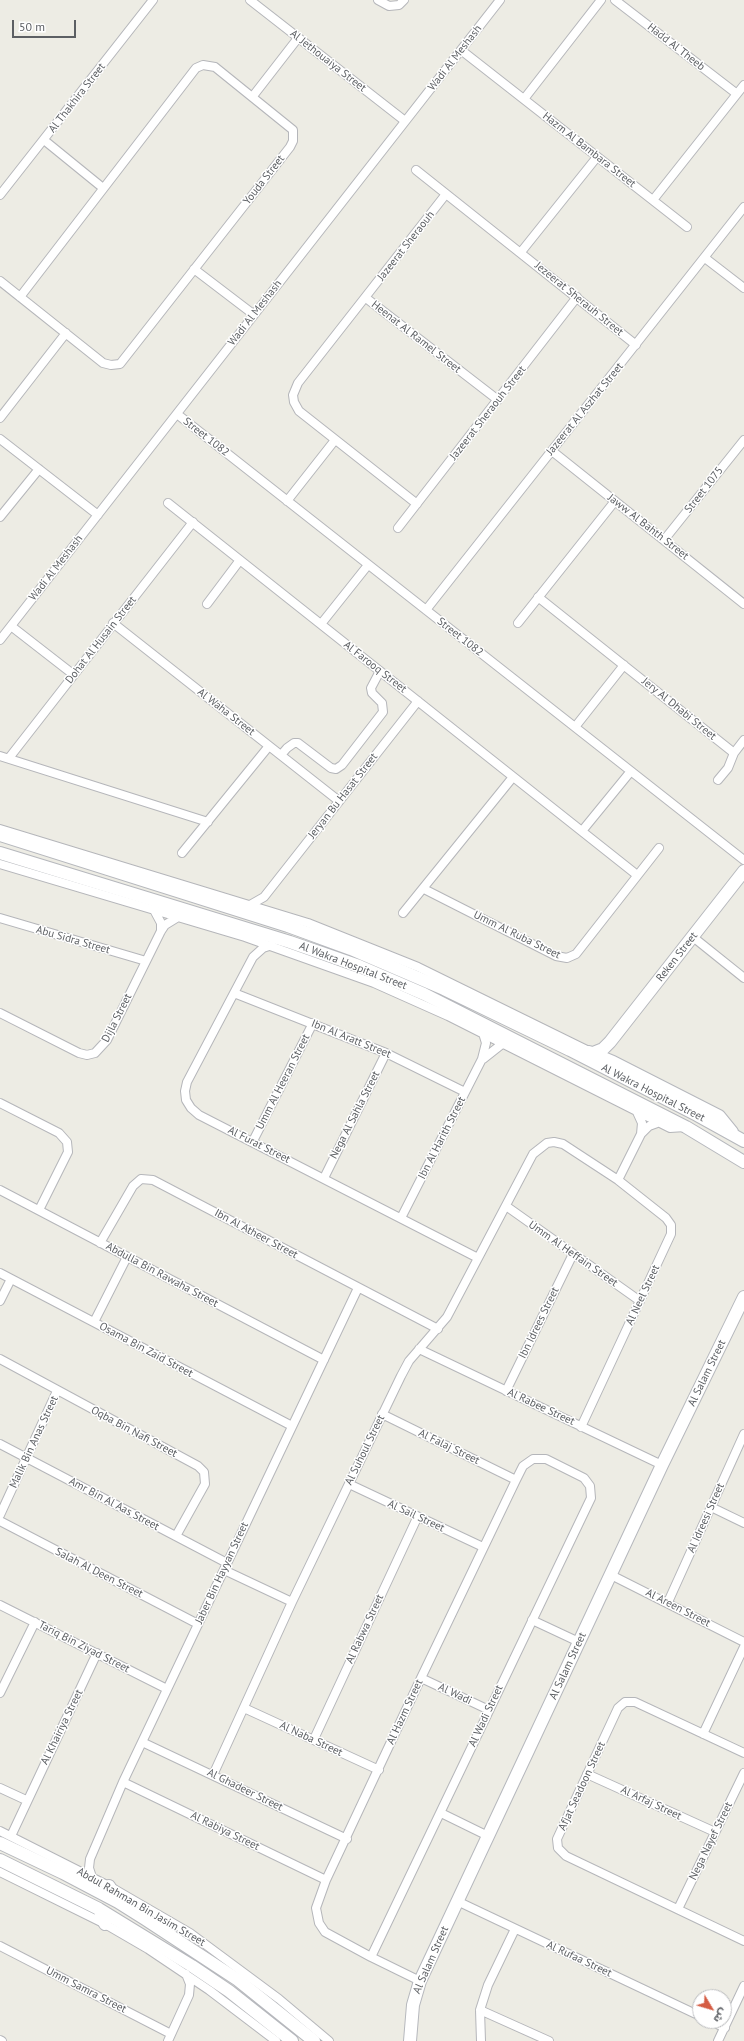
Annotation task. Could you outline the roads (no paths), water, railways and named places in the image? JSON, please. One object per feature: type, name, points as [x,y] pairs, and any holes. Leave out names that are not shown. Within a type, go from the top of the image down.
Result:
[{"type":"street","name":"Al Thakhira Street","points":[[0,195],[153,0]]},
{"type":"street","name":"Al Jethouaiya Street","points":[[250,0],[405,121]]},
{"type":"street","points":[[378,0],[389,6],[399,5],[404,0]]},
{"type":"street","name":"Wadi Al Meshash","points":[[0,640],[177,414],[253,314],[500,0]]},
{"type":"street","points":[[524,99],[601,0]]},
{"type":"street","name":"Hadd Al Theeb","points":[[614,0],[737,94]]},
{"type":"street","points":[[253,96],[298,38]]},
{"type":"street","name":"Hazm Al Bambara Street","points":[[461,50],[686,227]]},
{"type":"street","name":"Youda Street","points":[[0,281],[20,297],[66,333],[103,363],[111,365],[120,364],[293,141],[293,130],[288,124],[215,67],[203,65],[196,68],[20,297]]},
{"type":"street","points":[[653,200],[744,85]]},
{"type":"street","points":[[44,140],[104,188]]},
{"type":"street","points":[[521,252],[597,157]]},
{"type":"street","name":"Jezeerat Sherauh Street","points":[[416,170],[636,345]]},
{"type":"street","name":"Jazeerat Sheraouh","points":[[366,298],[446,194]]},
{"type":"street","name":"Jazeerat Al Aszhat Street","points":[[426,610],[744,208]]},
{"type":"street","points":[[705,258],[744,288]]},
{"type":"street","points":[[194,269],[253,314]]},
{"type":"street","name":"Jazeerat Sheraouh Street","points":[[398,528],[577,297]]},
{"type":"street","name":"Heenat Al Ramel Street","points":[[416,504],[299,411],[294,402],[293,392],[298,383],[366,298],[498,400]]},
{"type":"street","points":[[0,418],[66,333]]},
{"type":"street","name":"Street 1082","points":[[177,414],[744,860]]},
{"type":"street","points":[[0,439],[98,515]]},
{"type":"street","points":[[287,501],[335,440]]},
{"type":"street","name":"Street 1075","points":[[664,540],[743,444]]},
{"type":"street","name":"Jaww Al Bahth Street","points":[[552,451],[744,604]]},
{"type":"street","points":[[0,517],[39,469]]},
{"type":"street","points":[[518,623],[615,501]]},
{"type":"street","name":"Al Farooq Street","points":[[168,503],[637,875]]},
{"type":"street","name":"Dohat Al Husain Street","points":[[9,758],[193,522]]},
{"type":"street","points":[[207,604],[240,560]]},
{"type":"street","points":[[321,624],[368,565]]},
{"type":"street","name":"Jery Al Dhabi Street","points":[[538,597],[734,753]]},
{"type":"street","name":"Al Waha Street","points":[[113,623],[339,801]]},
{"type":"street","points":[[11,626],[74,675]]},
{"type":"street","points":[[575,727],[624,665]]},
{"type":"street","points":[[281,755],[294,743],[298,743],[331,768],[336,769],[342,765],[384,712],[382,703],[372,693],[371,688],[380,671]]},
{"type":"street","name":"Jeryan Bu Hasat Street","points":[[250,905],[257,902],[268,891],[418,701]]},
{"type":"street","points":[[718,780],[728,768],[734,753],[744,740]]},
{"type":"street","points":[[182,854],[269,746]]},
{"type":"street","points":[[0,756],[208,822]]},
{"type":"street","points":[[582,831],[631,771]]},
{"type":"street","points":[[403,914],[513,777]]},
{"type":"street","name":"Al Wakra Hospital Street","points":[[0,828],[274,912],[378,949],[613,1062],[719,1116],[740,1139]]},
{"type":"street","name":"Al Wakra Hospital Street","points":[[0,835],[288,926],[396,967],[570,1050],[697,1114],[740,1139]]},
{"type":"street","name":"Umm Al Ruba Street","points":[[424,889],[556,956],[567,958],[576,954],[658,848]]},
{"type":"street","name":"Al Wakra Hospital Street","points":[[0,853],[290,942],[359,966],[410,988],[475,1020],[686,1127],[744,1162]]},
{"type":"street","name":"Al Wakra Hospital Street","points":[[0,864],[245,937],[374,983],[448,1016],[670,1128],[686,1127]]},
{"type":"street","name":"Reken Street","points":[[593,1053],[603,1049],[610,1042],[744,871]]},
{"type":"street","points":[[268,891],[267,898],[269,906],[288,926]]},
{"type":"street","points":[[154,910],[158,916],[161,931]]},
{"type":"street","name":"Abu Sidra Street","points":[[0,918],[146,961]]},
{"type":"street","name":"Dijla Street","points":[[0,1013],[79,1053],[87,1055],[95,1053],[107,1040],[161,931],[171,920],[178,918]]},
{"type":"street","points":[[245,937],[250,944],[253,957]]},
{"type":"street","points":[[693,938],[744,978]]},
{"type":"street","name":"Al Furat Street","points":[[290,942],[270,945],[257,952],[253,957],[187,1082],[185,1091],[186,1100],[190,1108],[199,1115],[253,1141],[478,1258]]},
{"type":"street","name":"Ibn Al Aratt Street","points":[[234,993],[386,1052],[465,1092]]},
{"type":"street","points":[[475,1020],[484,1034]]},
{"type":"street","name":"Umm Al Heeran Street","points":[[253,1141],[313,1023]]},
{"type":"street","name":"Ibn Al Harith Street","points":[[401,1218],[486,1051],[484,1034]]},
{"type":"street","points":[[610,1042],[609,1052],[613,1062]]},
{"type":"street","name":"Ibn Al Harith Street","points":[[482,1059],[502,1044]]},
{"type":"street","name":"Al Wakra Hospital Street","points":[[570,1050],[593,1053]]},
{"type":"street","name":"Nega Al Sahla Street","points":[[324,1178],[386,1052]]},
{"type":"street","points":[[0,1103],[59,1133],[67,1142],[68,1152],[39,1210]]},
{"type":"street","points":[[637,1112],[642,1122],[641,1134]]},
{"type":"street","points":[[618,1180],[641,1134],[649,1126],[660,1122]]},
{"type":"street","name":"Al Neel Street","points":[[546,1143],[554,1142],[562,1144],[618,1180],[666,1218],[671,1225],[671,1234],[581,1427]]},
{"type":"street","name":"Al Suhoul Street","points":[[213,1775],[292,1602],[409,1361],[447,1317],[533,1154],[546,1143]]},
{"type":"street","name":"Ibn Al Atheer Street","points":[[100,1243],[133,1186],[141,1179],[154,1180],[438,1329]]},
{"type":"street","name":"Abdulla Bin Rawaha Street","points":[[0,1190],[324,1360]]},
{"type":"street","name":"Umm Al Heffain Street","points":[[506,1206],[640,1301]]},
{"type":"street","name":"Ibn Idrees Street","points":[[506,1391],[573,1254]]},
{"type":"street","points":[[94,1322],[127,1257]]},
{"type":"street","name":"Osama Bin Zaid Street","points":[[0,1273],[292,1426]]},
{"type":"street","points":[[0,1301],[11,1279]]},
{"type":"street","name":"Jaber Bin Hayyan Street","points":[[92,1877],[89,1868],[90,1859],[123,1782],[358,1288]]},
{"type":"street","name":"Al Salam Street","points":[[410,2041],[413,2005],[420,1981],[662,1465],[744,1297]]},
{"type":"street","name":"Al Rabee Street","points":[[419,1350],[662,1465]]},
{"type":"street","name":"Oqba Bin Nafi Street","points":[[0,1359],[198,1466],[204,1472],[205,1484],[176,1536]]},
{"type":"street","name":"Malik Bin Anas Street","points":[[0,1515],[58,1391]]},
{"type":"street","name":"Al Falaj Street","points":[[382,1414],[516,1480]]},
{"type":"street","name":"Al Idreesi Street","points":[[668,1602],[744,1434]]},
{"type":"street","name":"Amr Bin Al Aas Street","points":[[0,1444],[176,1536],[226,1566],[292,1602]]},
{"type":"street","name":"Al Hazm Street","points":[[420,1981],[325,1932],[319,1923],[316,1908],[326,1880],[347,1839],[421,1678],[523,1466],[533,1460],[546,1459],[584,1478],[590,1486]]},
{"type":"street","name":"Al Sail Street","points":[[349,1484],[418,1518],[483,1547]]},
{"type":"street","name":"Al Wadi Street","points":[[371,1957],[591,1498],[590,1486]]},
{"type":"street","points":[[711,1507],[744,1523]]},
{"type":"street","name":"Al Rabwa Street","points":[[314,1739],[418,1518]]},
{"type":"street","name":"Salah Al Deen Street","points":[[0,1521],[198,1624]]},
{"type":"street","name":"Al Areen Street","points":[[611,1575],[668,1602],[744,1642]]},
{"type":"street","name":"Tariq Bin Ziyad Street","points":[[0,1604],[167,1689]]},
{"type":"street","points":[[532,1620],[580,1642]]},
{"type":"street","points":[[0,1693],[35,1622]]},
{"type":"street","points":[[703,1734],[744,1647]]},
{"type":"street","name":"Al Khairiya Street","points":[[11,1836],[26,1800],[97,1654]]},
{"type":"street","name":"Al Wadi","points":[[421,1678],[490,1710]]},
{"type":"street","name":"Afjat Seadoon Street","points":[[744,1753],[635,1702],[625,1702],[618,1708],[557,1839],[558,1848],[566,1856],[744,1941]]},
{"type":"street","name":"Al Naba Street","points":[[244,1708],[379,1770]]},
{"type":"street","name":"Al Ghadeer Street","points":[[142,1742],[347,1839]]},
{"type":"street","name":"Nega Nayef Street","points":[[678,1909],[744,1773]]},
{"type":"street","name":"Al Arfaj Street","points":[[587,1774],[715,1832]]},
{"type":"street","name":"Al Rabiya Street","points":[[123,1782],[326,1880]]},
{"type":"street","points":[[0,1788],[26,1800]]},
{"type":"street","points":[[441,1813],[488,1836]]},
{"type":"street","name":"Abdul Rahman Bin Jasim Street","points":[[0,1831],[109,1886],[206,1944],[329,2041]]},
{"type":"street","name":"Abdul Rahman Bin Jasim Street","points":[[0,1843],[118,1902],[238,1980],[314,2041]]},
{"type":"street","points":[[70,1866],[81,1865],[90,1859]]},
{"type":"street","name":"Abdul Rahman Bin Jasim Street","points":[[0,1860],[99,1909],[192,1966],[229,1991],[292,2041]]},
{"type":"street","points":[[0,1872],[105,1924],[210,1990],[276,2041]]},
{"type":"street","points":[[109,1886],[118,1902]]},
{"type":"street","name":"Al Rufaa Street","points":[[457,1902],[692,2012]]},
{"type":"street","points":[[99,1909],[105,1924]]},
{"type":"street","points":[[481,2041],[480,2010],[488,1985],[515,1929]]},
{"type":"street","name":"Umm Samra Street","points":[[0,1946],[170,2037]]},
{"type":"street","points":[[170,2037],[189,1995],[190,1984],[186,1974]]},
{"type":"street","points":[[732,2013],[744,1986]]},
{"type":"street","points":[[189,1995],[199,1990],[210,1990]]},
{"type":"street","points":[[480,2010],[549,2041]]},
{"type":"street","points":[[721,2040],[725,2029]]}]
